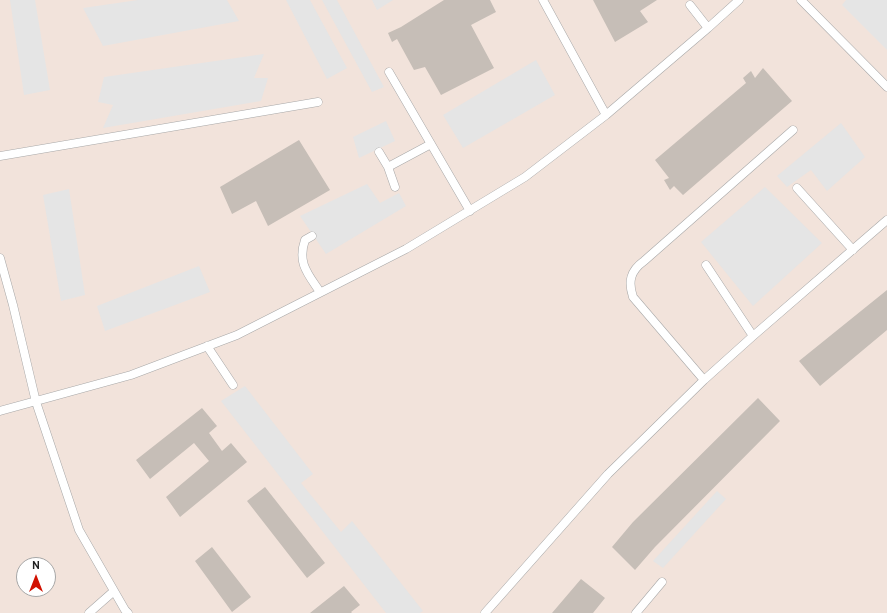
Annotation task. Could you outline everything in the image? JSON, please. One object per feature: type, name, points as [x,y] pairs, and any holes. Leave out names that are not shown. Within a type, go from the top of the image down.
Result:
[{"type":"lane","points":[[543,0],[606,115]]},
{"type":"lane","points":[[0,411],[131,375],[207,346],[237,334],[406,249],[525,177],[606,115],[739,0]]},
{"type":"lane","points":[[801,0],[887,87]]},
{"type":"lane","points":[[690,5],[708,28]]},
{"type":"lane","points":[[389,72],[470,211]]},
{"type":"lane","points":[[0,156],[318,102]]},
{"type":"lane","points":[[704,380],[633,297],[630,289],[632,274],[637,266],[793,130]]},
{"type":"lane","points":[[388,167],[431,144]]},
{"type":"lane","points":[[380,152],[388,167],[395,186]]},
{"type":"lane","points":[[797,188],[853,250]]},
{"type":"lane","points":[[485,613],[608,474],[704,380],[887,220]]},
{"type":"lane","points":[[312,236],[305,240],[302,248],[302,258],[305,270],[320,292]]},
{"type":"lane","points":[[0,258],[13,305],[36,402],[79,530],[128,613]]},
{"type":"lane","points":[[706,265],[753,336]]},
{"type":"lane","points":[[207,346],[233,386]]},
{"type":"lane","points":[[636,613],[662,582]]},
{"type":"lane","points":[[89,613],[114,591]]},
{"type":"shaded area","points":[[0,0],[887,0],[887,613],[0,613]]},
{"type":"shaded area","points":[[10,0],[35,0],[50,90],[24,95]]},
{"type":"shaded area","points":[[138,0],[227,0],[239,21],[103,46],[83,8]]},
{"type":"shaded area","points":[[286,0],[310,0],[347,68],[327,79]]},
{"type":"shaded area","points":[[322,0],[337,0],[384,87],[372,92]]},
{"type":"shaded area","points":[[372,0],[393,0],[377,10]]},
{"type":"shaded area","points":[[846,0],[887,0],[887,50],[842,5]]},
{"type":"shaded area","points":[[264,54],[254,78],[268,78],[261,101],[103,128],[113,105],[98,102],[104,77]]},
{"type":"shaded area","points":[[536,60],[555,95],[463,148],[443,115]]},
{"type":"shaded area","points":[[386,121],[395,141],[359,158],[353,137]]},
{"type":"shaded area","points":[[841,123],[865,157],[827,191],[811,170],[787,187],[777,176]]},
{"type":"shaded area","points":[[367,184],[380,203],[399,193],[406,206],[326,254],[300,216]]},
{"type":"shaded area","points":[[765,187],[822,243],[753,306],[701,242]]},
{"type":"shaded area","points":[[69,189],[85,295],[61,301],[43,195]]},
{"type":"shaded area","points":[[199,266],[210,292],[105,331],[97,306]]},
{"type":"shaded area","points":[[245,386],[313,474],[301,483],[341,532],[352,521],[423,611],[420,613],[386,613],[221,401]]},
{"type":"shaded area","points":[[717,491],[726,499],[663,568],[653,561]]},
{"type":"building","points":[[444,0],[490,0],[496,12],[471,25],[494,68],[441,95],[425,67],[414,70],[397,39],[392,42],[388,33],[401,27]]},
{"type":"building","points":[[593,0],[657,0],[640,11],[648,22],[615,42]]},
{"type":"building","points":[[763,68],[792,101],[683,195],[674,186],[670,190],[664,180],[669,178],[655,160],[746,83],[743,78],[751,71],[755,78]]},
{"type":"building","points":[[299,140],[330,190],[268,226],[256,201],[232,214],[220,187]]},
{"type":"building","points":[[887,290],[887,330],[820,386],[799,361]]},
{"type":"building","points":[[758,398],[780,421],[655,547],[635,570],[612,547],[633,522]]},
{"type":"building","points":[[202,408],[217,426],[209,433],[222,451],[231,443],[247,462],[180,517],[166,497],[209,461],[194,443],[150,479],[136,460]]},
{"type":"building","points":[[265,487],[325,563],[307,578],[247,501]]},
{"type":"building","points":[[212,547],[251,597],[232,612],[195,561]]},
{"type":"building","points":[[581,579],[605,598],[593,613],[552,613]]},
{"type":"building","points":[[344,586],[360,605],[351,612],[352,613],[310,613]]}]
